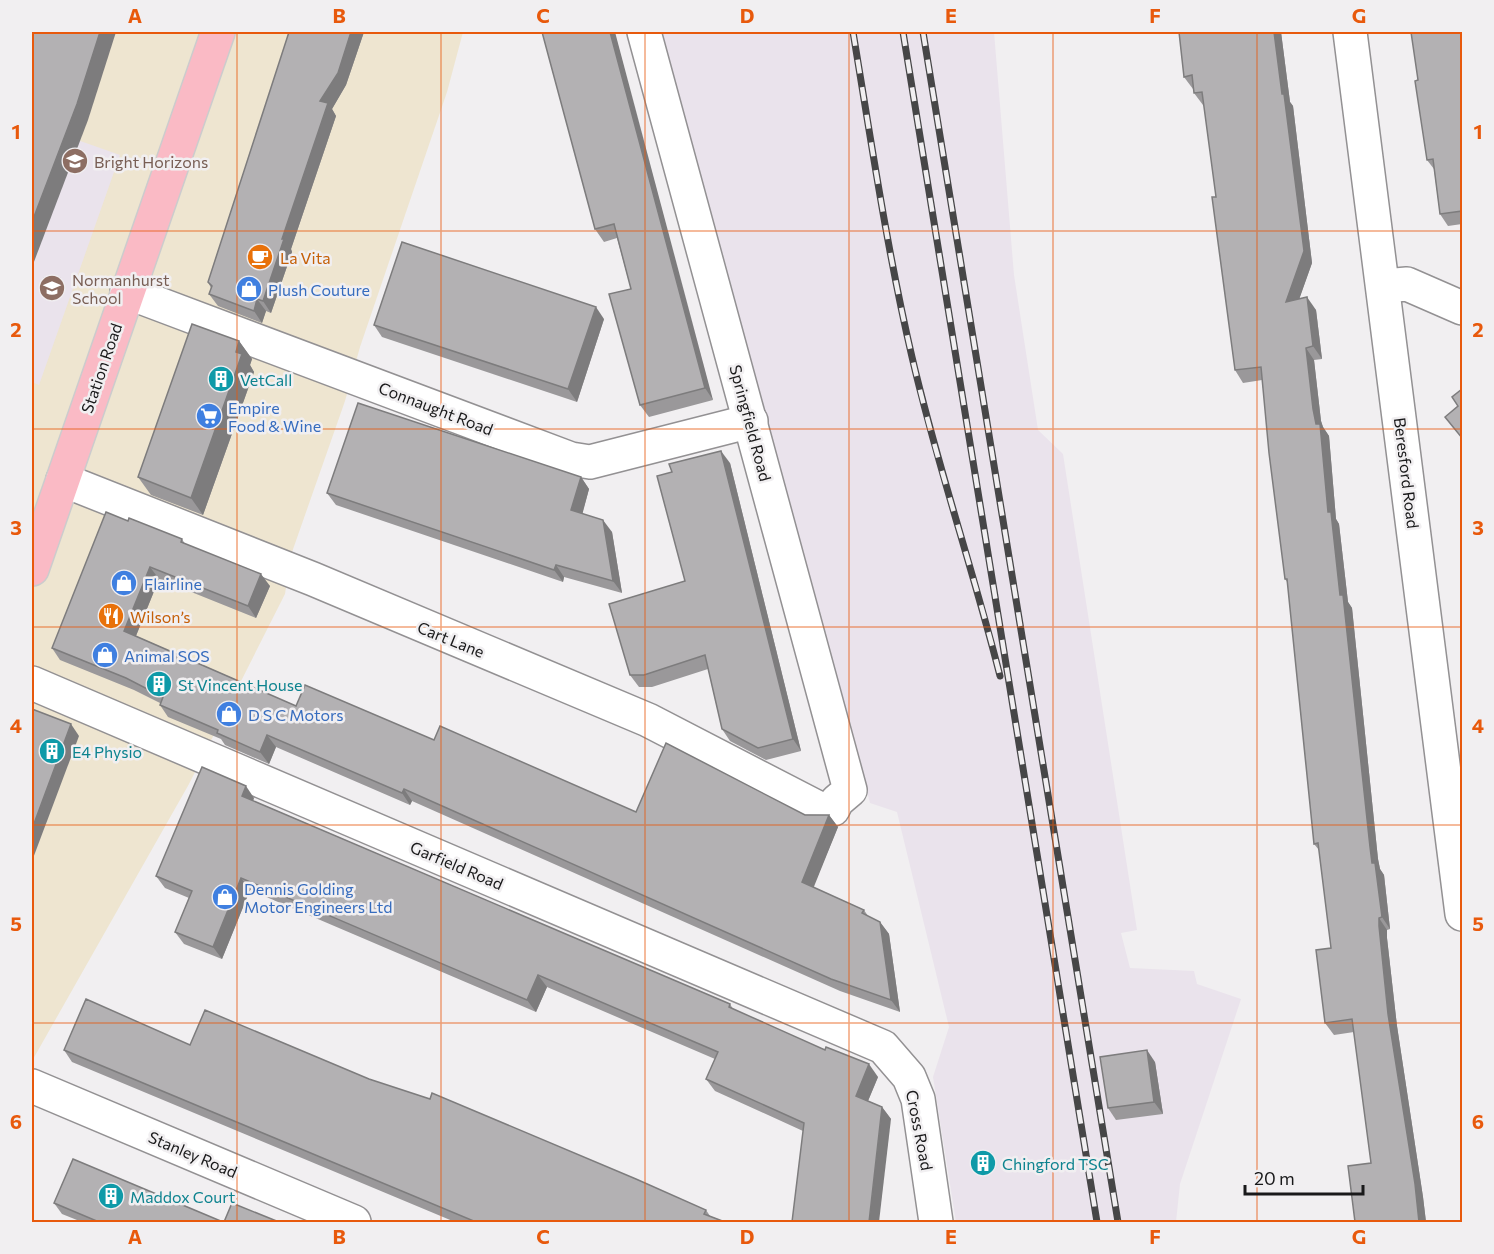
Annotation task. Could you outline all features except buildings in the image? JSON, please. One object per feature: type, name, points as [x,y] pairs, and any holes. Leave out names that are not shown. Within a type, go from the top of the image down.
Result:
[{"type":"main road","name":"Station Road","points":[[32,569],[218,32]]},
{"type":"street","name":"Springfield Road","points":[[644,32],[850,790],[837,801],[833,809]]},
{"type":"street","name":"Beresford Road","points":[[1350,32],[1462,914]]},
{"type":"street","points":[[1384,286],[1407,284],[1462,308]]},
{"type":"street","name":"Connaught Road","points":[[127,292],[571,459],[590,462],[751,421]]},
{"type":"street","name":"Cart Lane","points":[[63,480],[313,579],[648,720],[822,810],[833,809]]},
{"type":"street","name":"Garfield Road","points":[[32,682],[883,1047]]},
{"type":"street","name":"Cross Road","points":[[883,1047],[909,1077],[918,1100],[936,1222]]},
{"type":"street","name":"Stanley Road","points":[[32,1086],[354,1222]]},
{"type":"shaded area","points":[[32,32],[463,32],[447,92],[360,347],[345,401],[291,555],[285,594],[189,784],[32,1061]]},
{"type":"shaded area","points":[[661,32],[994,32],[1014,275],[1038,430],[1063,454],[1137,930],[1121,933],[1130,968],[1194,971],[1197,984],[1241,999],[1180,1184],[1176,1222],[956,1222],[933,1077],[949,1027],[897,812],[870,803]]},
{"type":"shaded area","name":"Normanhurst School","points":[[32,124],[120,155],[39,385],[32,382]]},
{"type":"railway","points":[[853,32],[887,236],[912,357],[932,437],[1000,676]]},
{"type":"railway","points":[[903,32],[1097,1222]]},
{"type":"railway","points":[[923,32],[1118,1222]]},
{"type":"place","name":"Bright Horizons","points":[[75,161]]},
{"type":"place","name":"La Vita","points":[[260,257]]},
{"type":"place","name":"Normanhurst School","points":[[52,288]]},
{"type":"place","name":"Plush Couture","points":[[249,289]]},
{"type":"place","name":"VetCall","points":[[221,379]]},
{"type":"place","name":"Empire Food & Wine","points":[[209,416]]},
{"type":"place","name":"Flairline","points":[[124,583]]},
{"type":"place","name":"Wilson’s","points":[[111,616]]},
{"type":"place","name":"Animal SOS","points":[[105,655]]},
{"type":"place","name":"St Vincent House","points":[[159,684]]},
{"type":"place","name":"D S C Motors","points":[[229,714]]},
{"type":"place","name":"E4 Physio","points":[[52,751]]},
{"type":"place","name":"Dennis Golding Motor Engineers Ltd","points":[[225,897]]},
{"type":"place","name":"Chingford TSC","points":[[983,1163]]},
{"type":"place","name":"Maddox Court","points":[[111,1196]]}]
